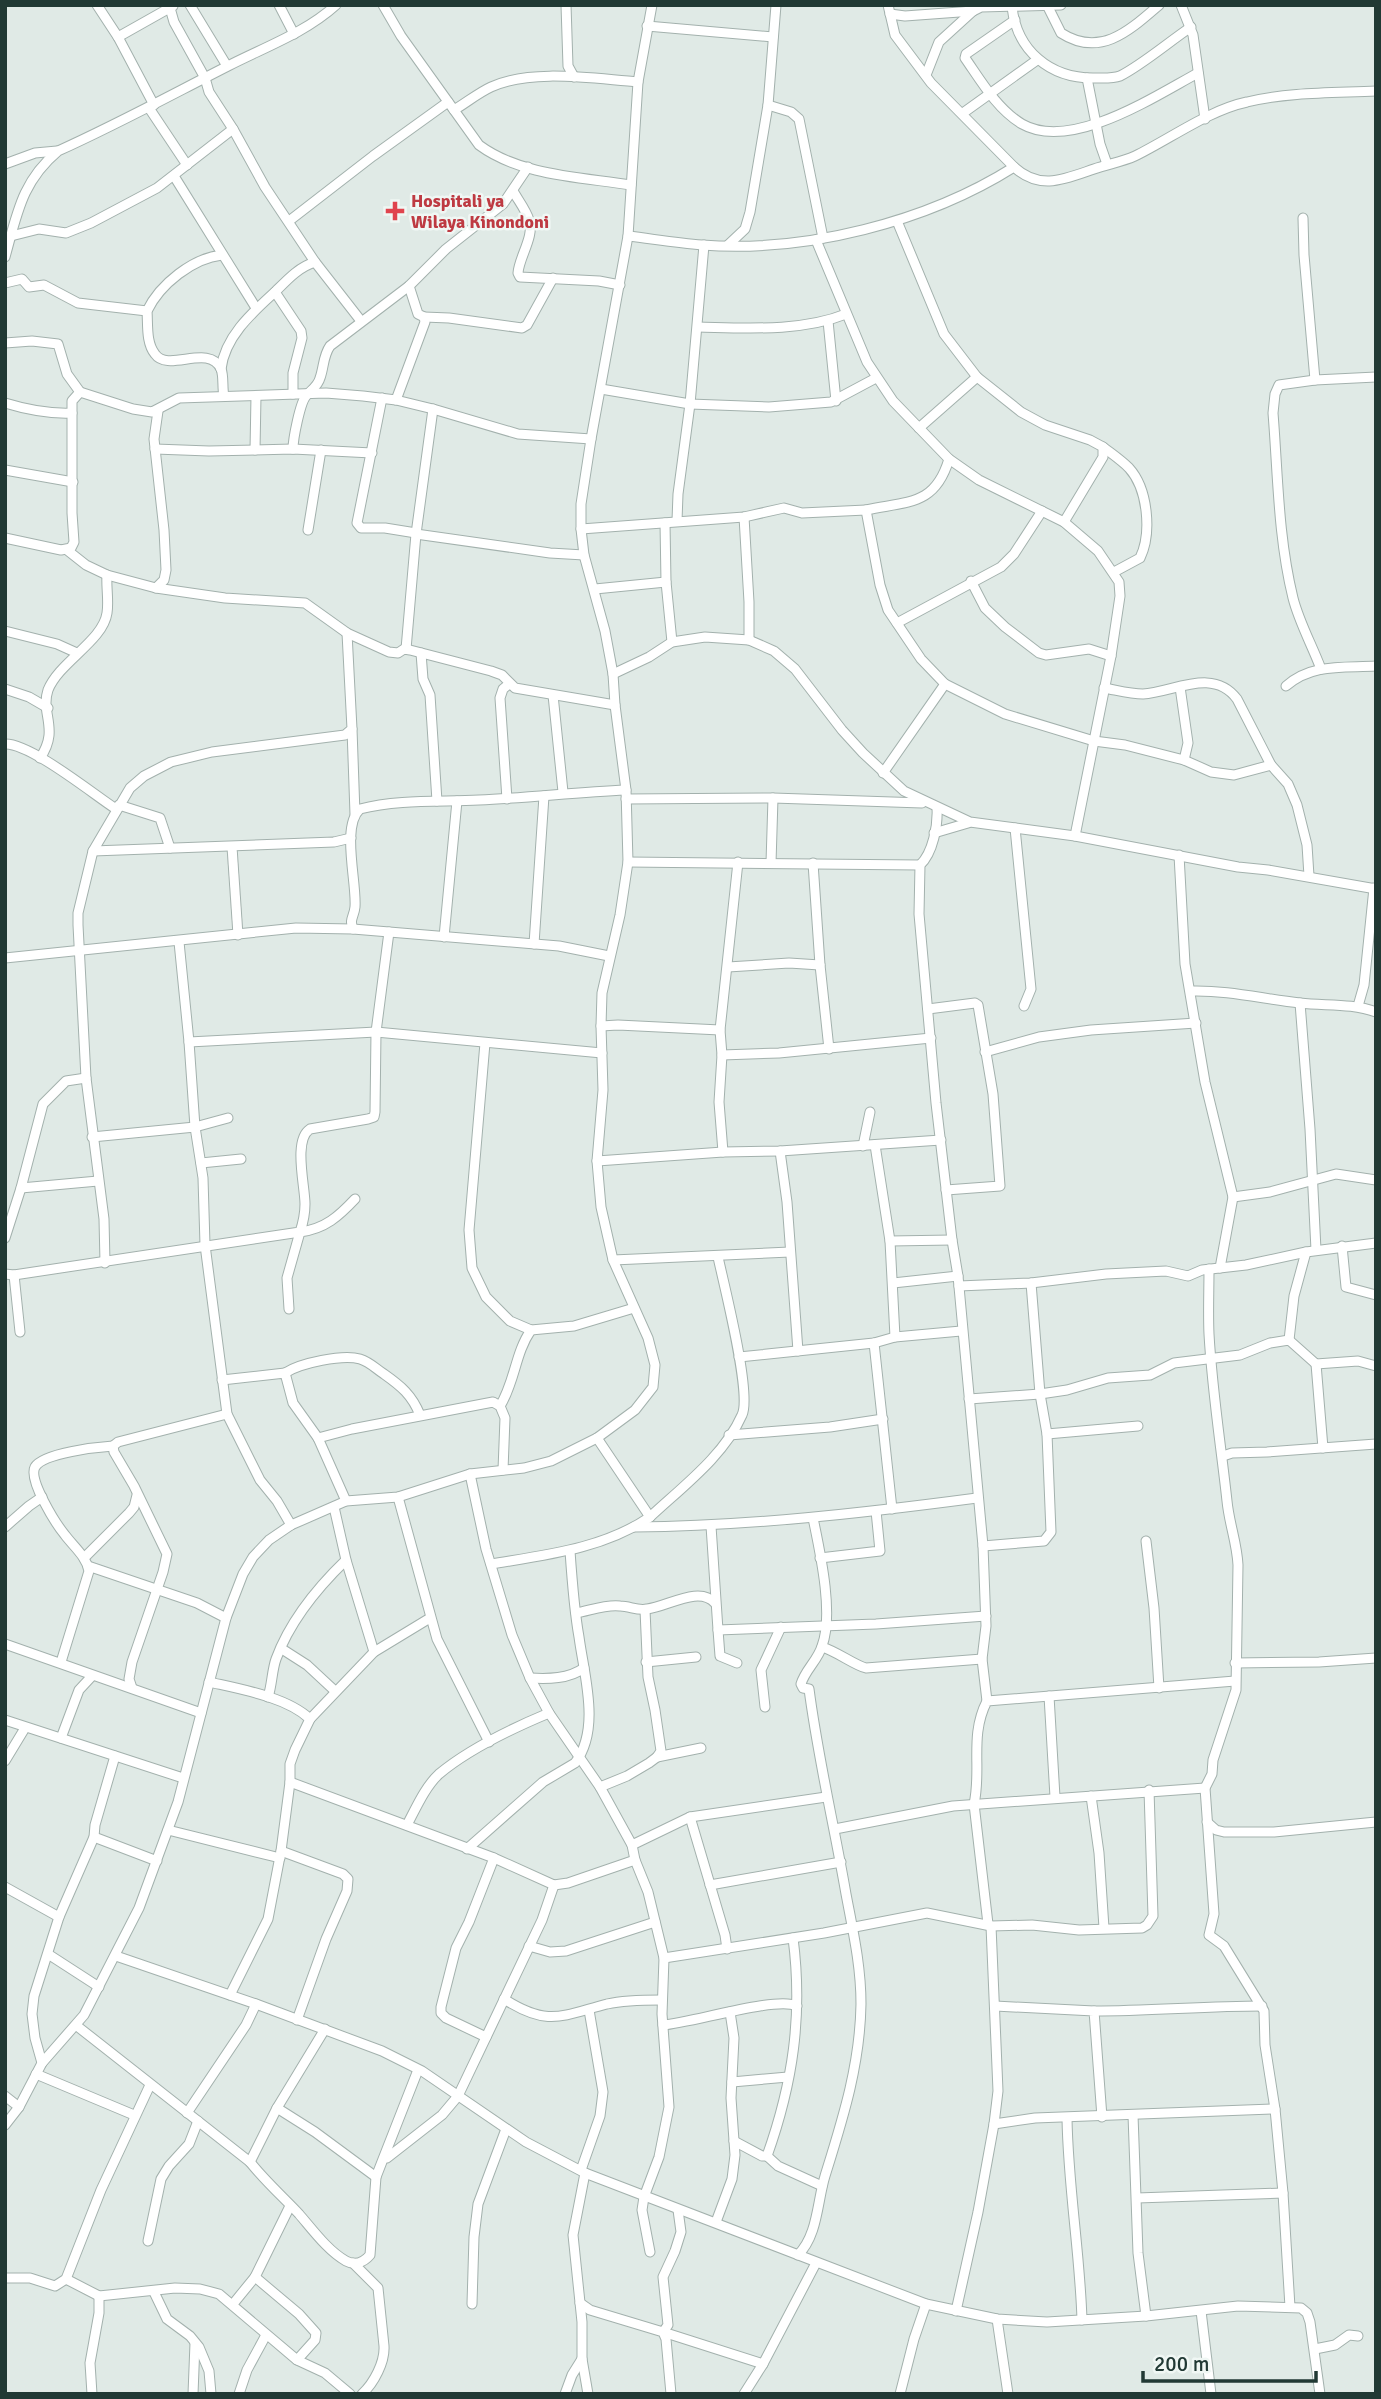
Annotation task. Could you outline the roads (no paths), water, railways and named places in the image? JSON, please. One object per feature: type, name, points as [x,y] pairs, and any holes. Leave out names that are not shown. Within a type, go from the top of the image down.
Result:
[{"type":"street","points":[[97,5],[118,37],[152,107],[187,165]]},
{"type":"street","points":[[190,5],[227,66]]},
{"type":"street","points":[[279,5],[294,34]]},
{"type":"street","points":[[5,257],[22,196],[47,160],[58,151],[152,107],[227,66],[294,34],[336,5]]},
{"type":"street","points":[[383,5],[401,36],[479,145],[492,155],[527,167],[631,185]]},
{"type":"street","points":[[566,5],[568,66],[575,77]]},
{"type":"street","points":[[5,2125],[19,2107],[42,2063],[77,2026],[139,1908],[178,1802],[226,1618],[243,1574],[253,1557],[269,1540],[292,1525],[346,1502],[398,1497],[470,1474],[524,1468],[551,1461],[597,1438],[635,1409],[653,1387],[655,1365],[648,1338],[614,1260],[601,1207],[597,1161],[603,1090],[602,993],[620,915],[628,862],[626,794],[613,674],[595,589],[584,555],[581,529],[581,503],[591,439],[628,236],[638,82],[652,5]]},
{"type":"street","points":[[750,244],[745,229],[768,104],[776,5]]},
{"type":"street","points":[[889,10],[905,16],[978,8],[1061,5]]},
{"type":"street","points":[[1048,7],[1055,26],[1061,33],[1085,44],[1113,39],[1159,5]]},
{"type":"street","points":[[1181,5],[1191,27],[1205,119]]},
{"type":"street","points":[[118,37],[173,7],[174,22],[205,78],[209,92],[265,187],[316,262],[361,321]]},
{"type":"street","points":[[1013,7],[1015,20],[1037,60],[1059,74],[1087,78],[1118,76],[1191,27]]},
{"type":"street","points":[[926,75],[939,42],[978,8]]},
{"type":"street","points":[[889,10],[895,35],[937,90],[963,113],[972,126],[1014,167],[1030,179],[1065,179],[1135,156],[1205,119],[1246,102],[1292,95],[1376,91]]},
{"type":"street","points":[[1015,20],[965,56],[990,94],[1017,120],[1029,127],[1062,131],[1096,125],[1198,73]]},
{"type":"street","points":[[647,26],[774,37]]},
{"type":"street","points":[[963,113],[1037,60]]},
{"type":"street","points":[[560,77],[568,66]]},
{"type":"street","points":[[454,110],[500,84],[530,78],[575,77],[638,82]]},
{"type":"street","points":[[1087,78],[1100,144],[1107,164]]},
{"type":"street","points":[[289,221],[448,102]]},
{"type":"street","points":[[768,104],[791,112],[799,119],[820,239],[846,314],[876,378],[893,401],[949,459],[979,480],[1064,522],[1098,551],[1119,582],[1120,596],[1111,656],[1075,836]]},
{"type":"street","points":[[11,236],[39,229],[71,232],[157,188],[233,129]]},
{"type":"street","points":[[5,164],[35,153],[58,151]]},
{"type":"street","points":[[293,449],[294,432],[305,397],[320,379],[330,346],[409,286],[446,249],[503,204],[527,167]]},
{"type":"street","points":[[628,236],[704,245],[820,239],[897,221],[967,194],[1014,167]]},
{"type":"street","points":[[174,176],[256,308]]},
{"type":"street","points":[[513,191],[529,219],[530,227],[518,274],[524,279],[553,278],[620,285]]},
{"type":"street","points":[[1303,218],[1315,380]]},
{"type":"street","points":[[897,221],[944,334],[977,377],[1021,412],[1045,425],[1090,440],[1130,469],[1148,515],[1146,538],[1142,554],[1136,561],[1114,572]]},
{"type":"street","points":[[727,245],[745,229]]},
{"type":"street","points":[[677,521],[704,245]]},
{"type":"street","points":[[221,369],[214,361],[203,358],[159,359],[150,345],[147,311],[162,290],[197,261],[222,255]]},
{"type":"street","points":[[224,396],[221,369],[226,349],[256,308],[302,268],[316,262]]},
{"type":"street","points":[[409,286],[418,314],[424,317],[522,328],[527,325],[553,278]]},
{"type":"street","points":[[5,283],[22,279],[29,287],[44,285],[78,303],[147,311]]},
{"type":"street","points":[[275,292],[301,331],[302,338],[293,373],[293,394]]},
{"type":"street","points":[[698,327],[770,327],[828,321],[846,314]]},
{"type":"street","points":[[396,400],[424,327],[424,317]]},
{"type":"street","points":[[828,321],[836,401]]},
{"type":"street","points":[[5,343],[32,341],[58,344],[66,374],[80,392],[142,412],[158,411]]},
{"type":"street","points":[[919,428],[977,377]]},
{"type":"street","points":[[1321,669],[1300,619],[1281,534],[1273,413],[1275,394],[1279,385],[1376,377]]},
{"type":"street","points":[[601,389],[690,404],[769,407],[836,401],[876,378]]},
{"type":"street","points":[[67,550],[74,542],[72,401],[80,392]]},
{"type":"street","points":[[156,588],[164,580],[166,570],[155,449],[158,411],[165,404],[179,398],[309,393],[382,398],[433,409],[518,434],[591,439]]},
{"type":"street","points":[[255,450],[256,396]]},
{"type":"street","points":[[382,398],[358,513],[358,526],[550,554],[584,555]]},
{"type":"street","points":[[5,403],[28,410],[72,413]]},
{"type":"street","points":[[406,649],[416,534],[433,409]]},
{"type":"street","points":[[1064,522],[1103,457],[1103,447]]},
{"type":"street","points":[[155,449],[293,449],[372,453]]},
{"type":"street","points":[[308,530],[321,450]]},
{"type":"street","points":[[581,529],[744,517],[784,508],[802,513],[866,510],[922,497],[932,492],[943,476],[949,459]]},
{"type":"street","points":[[5,470],[73,482]]},
{"type":"street","points":[[866,510],[880,585],[888,610],[921,659],[945,684],[1005,714],[1094,741],[1125,745],[1184,760],[1211,772],[1234,775],[1271,765]]},
{"type":"street","points":[[897,623],[1001,567],[1009,560],[1042,512]]},
{"type":"street","points":[[744,517],[750,603],[749,640]]},
{"type":"street","points":[[665,523],[666,582],[672,642]]},
{"type":"street","points":[[5,538],[67,550],[86,565],[107,575],[156,588],[225,598],[297,601],[314,609],[347,633],[390,652],[398,653],[406,649],[491,671],[502,676],[509,684],[526,691],[615,705]]},
{"type":"street","points":[[40,758],[50,737],[47,696],[52,682],[106,619],[107,575]]},
{"type":"street","points":[[971,581],[985,608],[1039,653],[1046,655],[1089,649],[1111,656]]},
{"type":"street","points":[[595,589],[666,582]]},
{"type":"street","points":[[5,631],[57,644],[77,653]]},
{"type":"street","points":[[347,633],[355,814],[351,838],[355,906],[351,919],[353,929]]},
{"type":"street","points":[[613,674],[649,657],[672,642],[705,637],[749,640],[774,651],[794,669],[842,730],[904,791],[970,822],[1075,836],[1238,867],[1375,889],[1364,985],[1358,1006]]},
{"type":"street","points":[[421,653],[423,679],[430,695],[437,801]]},
{"type":"street","points":[[1286,686],[1301,674],[1321,669],[1376,666]]},
{"type":"street","points":[[1104,688],[1143,694],[1208,681],[1229,690],[1237,699],[1271,765],[1288,784],[1297,805],[1307,845],[1309,877]]},
{"type":"street","points":[[507,799],[500,698],[503,689],[509,684]]},
{"type":"street","points":[[884,773],[945,684]]},
{"type":"street","points":[[1180,687],[1188,743],[1184,760]]},
{"type":"street","points":[[5,689],[29,696],[48,708]]},
{"type":"street","points":[[553,695],[563,792]]},
{"type":"street","points":[[105,1263],[104,1219],[86,1078],[79,950],[78,913],[93,851],[130,788],[144,776],[171,762],[212,752],[345,735],[352,729]]},
{"type":"street","points":[[5,744],[14,744],[40,758],[117,807],[160,818],[170,848]]},
{"type":"street","points":[[355,814],[360,809],[369,807],[507,799],[563,792],[927,803]]},
{"type":"street","points":[[534,944],[544,796]]},
{"type":"street","points":[[771,863],[773,798]]},
{"type":"street","points":[[444,937],[457,802]]},
{"type":"street","points":[[628,862],[920,865],[926,860],[934,833],[937,808]]},
{"type":"street","points":[[934,833],[970,822]]},
{"type":"street","points":[[1015,828],[1031,989],[1024,1006]]},
{"type":"street","points":[[93,851],[334,842],[351,838]]},
{"type":"street","points":[[232,847],[238,935]]},
{"type":"street","points":[[1179,855],[1185,964],[1205,1082],[1233,1197],[1220,1268]]},
{"type":"street","points":[[723,1152],[719,1102],[722,1055],[720,1030],[738,862]]},
{"type":"street","points":[[813,863],[829,1049]]},
{"type":"street","points":[[920,865],[918,901],[951,1240],[958,1276],[983,1546],[986,1616],[982,1659],[987,1701],[977,1722],[974,1804],[989,1925],[998,2091],[956,2311]]},
{"type":"street","points":[[5,958],[296,928],[353,929],[534,944],[609,956]]},
{"type":"street","points":[[289,1308],[287,1278],[305,1202],[302,1140],[304,1132],[374,1117],[376,1032],[389,933]]},
{"type":"street","points":[[179,942],[195,1127],[201,1163],[205,1245],[228,1414],[260,1480],[292,1525]]},
{"type":"street","points":[[728,967],[780,963],[820,965]]},
{"type":"street","points":[[1191,991],[1224,992],[1300,1003],[1358,1006],[1376,1012]]},
{"type":"street","points":[[928,1009],[975,1003],[978,1005],[993,1094],[1000,1186],[946,1190]]},
{"type":"street","points":[[1300,1003],[1316,1250]]},
{"type":"street","points":[[985,1052],[1038,1037],[1196,1023]]},
{"type":"street","points":[[601,1026],[720,1030]]},
{"type":"street","points":[[189,1042],[376,1032],[601,1053]]},
{"type":"street","points":[[722,1055],[779,1054],[931,1038]]},
{"type":"street","points":[[485,1043],[469,1230],[472,1268],[482,1291],[510,1321],[531,1331],[574,1326],[634,1308]]},
{"type":"street","points":[[5,1238],[43,1104],[66,1081],[86,1078]]},
{"type":"street","points":[[863,1146],[870,1112]]},
{"type":"street","points":[[92,1137],[195,1127],[228,1118]]},
{"type":"street","points":[[597,1161],[941,1140]]},
{"type":"street","points":[[875,1144],[890,1241],[895,1337]]},
{"type":"street","points":[[780,1151],[787,1202],[797,1351]]},
{"type":"street","points":[[201,1163],[241,1159]]},
{"type":"street","points":[[1233,1197],[1270,1192],[1336,1174],[1376,1180]]},
{"type":"street","points":[[21,1188],[98,1181]]},
{"type":"street","points":[[20,1332],[8,1273],[105,1263],[300,1232],[329,1223],[355,1199]]},
{"type":"street","points":[[890,1241],[951,1240]]},
{"type":"street","points":[[959,1286],[1031,1283],[1118,1273],[1166,1271],[1188,1276],[1209,1269],[1316,1250],[1376,1244]]},
{"type":"street","points":[[1342,1246],[1346,1287],[1376,1295]]},
{"type":"street","points":[[614,1260],[790,1252]]},
{"type":"street","points":[[1289,1340],[1294,1296],[1306,1252]]},
{"type":"street","points":[[491,1564],[570,1551],[634,1527],[650,1517],[717,1453],[743,1413],[745,1402],[739,1357],[718,1257]]},
{"type":"street","points":[[1209,1269],[1211,1359],[1216,1418],[1227,1503],[1238,1550],[1236,1690],[1206,1788],[1214,1914],[1209,1936],[1224,1945],[1262,2006],[1283,2193],[1290,2307]]},
{"type":"street","points":[[893,1283],[958,1276]]},
{"type":"street","points":[[983,1546],[1044,1541],[1050,1536],[1047,1434],[1031,1283]]},
{"type":"street","points":[[500,1406],[511,1383],[517,1359],[531,1331]]},
{"type":"street","points":[[739,1357],[961,1331]]},
{"type":"street","points":[[969,1399],[1041,1394],[1108,1378],[1150,1375],[1171,1364],[1240,1355],[1276,1341],[1289,1340],[1316,1364],[1323,1448]]},
{"type":"street","points":[[874,1343],[892,1509]]},
{"type":"street","points":[[222,1380],[285,1373],[295,1366],[305,1364],[358,1359],[375,1366],[400,1383],[411,1396],[420,1415]]},
{"type":"street","points":[[1316,1364],[1358,1361],[1376,1366]]},
{"type":"street","points":[[285,1373],[293,1403],[318,1438],[346,1502]]},
{"type":"street","points":[[318,1438],[493,1402],[500,1406],[505,1418],[503,1470]]},
{"type":"street","points":[[61,1662],[89,1576],[86,1562],[63,1533],[42,1497],[34,1473],[37,1464],[228,1414]]},
{"type":"street","points":[[729,1435],[830,1427],[883,1419]]},
{"type":"street","points":[[1047,1434],[1138,1426]]},
{"type":"street","points":[[597,1438],[650,1517]]},
{"type":"street","points":[[1223,1456],[1232,1452],[1376,1444]]},
{"type":"street","points":[[113,1446],[167,1554],[132,1662],[129,1679],[132,1688]]},
{"type":"street","points":[[470,1474],[491,1564],[512,1635],[530,1678],[549,1713],[600,1787],[632,1845],[648,1892],[664,1958],[661,2000],[669,2107],[659,2157],[642,2210],[643,2228],[650,2252]]},
{"type":"street","points":[[86,1562],[134,1507],[137,1493]]},
{"type":"street","points":[[5,1527],[42,1497]]},
{"type":"street","points":[[398,1497],[430,1618],[447,1659],[489,1742]]},
{"type":"street","points":[[634,1527],[711,1527],[978,1499]]},
{"type":"street","points":[[334,1507],[346,1560],[374,1652]]},
{"type":"street","points":[[820,1558],[880,1551],[876,1511]]},
{"type":"street","points":[[798,2255],[811,2236],[822,2186],[855,2072],[861,2006],[860,1966],[853,1927],[835,1829],[826,1797],[809,1689],[803,1688],[802,1684],[822,1647],[828,1625],[813,1518]]},
{"type":"street","points":[[711,1527],[720,1656],[737,1663]]},
{"type":"street","points":[[1146,1541],[1159,1688]]},
{"type":"street","points":[[467,1849],[529,1793],[575,1763],[579,1757],[588,1728],[588,1699],[570,1551]]},
{"type":"street","points":[[268,1697],[276,1660],[311,1598],[346,1560]]},
{"type":"street","points":[[86,1562],[197,1603],[226,1618]]},
{"type":"street","points":[[576,1613],[620,1605],[645,1610],[677,1599],[699,1596],[711,1598],[715,1603]]},
{"type":"street","points":[[645,1610],[646,1662],[661,1751],[657,1758]]},
{"type":"street","points":[[718,1630],[986,1616]]},
{"type":"street","points":[[230,1995],[268,1919],[280,1855],[290,1764],[310,1718],[374,1652],[430,1618]]},
{"type":"street","points":[[765,1707],[761,1670],[781,1627]]},
{"type":"street","points":[[5,1644],[201,1713]]},
{"type":"street","points":[[822,1647],[866,1668],[982,1659]]},
{"type":"street","points":[[282,1649],[307,1665],[335,1690]]},
{"type":"street","points":[[646,1662],[696,1657]]},
{"type":"street","points":[[1235,1663],[1376,1658]]},
{"type":"street","points":[[530,1678],[567,1676],[584,1668]]},
{"type":"street","points":[[61,1738],[79,1689],[92,1676]]},
{"type":"street","points":[[987,1701],[1235,1681]]},
{"type":"street","points":[[209,1682],[268,1697],[298,1709],[310,1718]]},
{"type":"street","points":[[1049,1696],[1055,1797]]},
{"type":"street","points":[[407,1825],[439,1774],[489,1742],[549,1713]]},
{"type":"street","points":[[5,1720],[183,1778]]},
{"type":"street","points":[[5,1761],[25,1728]]},
{"type":"street","points":[[600,1787],[627,1776],[657,1758],[701,1748]]},
{"type":"street","points":[[42,2063],[32,2014],[34,1996],[59,1917],[94,1837],[94,1825],[115,1756]]},
{"type":"street","points":[[290,1782],[494,1858],[554,1885],[568,1883],[635,1860]]},
{"type":"street","points":[[835,1829],[938,1807],[1206,1788]]},
{"type":"street","points":[[664,1958],[927,1913],[989,1925],[1032,1925],[1079,1930],[1142,1928],[1153,1916],[1149,1790]]},
{"type":"street","points":[[1091,1796],[1099,1853],[1104,1928]]},
{"type":"street","points":[[632,1845],[690,1817],[826,1797]]},
{"type":"street","points":[[690,1817],[727,1949]]},
{"type":"street","points":[[1207,1822],[1216,1830],[1224,1832],[1274,1832],[1376,1822]]},
{"type":"street","points":[[168,1830],[280,1855],[343,1874],[348,1879],[347,1891],[326,1939],[298,2021]]},
{"type":"street","points":[[94,1837],[157,1861]]},
{"type":"street","points":[[486,2037],[446,2018],[440,2007],[456,1948],[494,1858]]},
{"type":"street","points":[[710,1885],[841,1862]]},
{"type":"street","points":[[384,2161],[442,2115],[458,2096],[542,1920],[554,1885]]},
{"type":"street","points":[[5,1887],[59,1917]]},
{"type":"street","points":[[529,1946],[550,1952],[566,1951],[655,1922]]},
{"type":"street","points":[[766,2156],[775,2132],[797,2034],[797,1971],[793,1938]]},
{"type":"street","points":[[48,1954],[99,1987]]},
{"type":"street","points":[[116,1956],[382,2051],[418,2070],[506,2129],[583,2171],[644,2197],[716,2222],[926,2304],[997,2319],[1047,2322],[1146,2316],[1238,2306],[1301,2308],[1307,2314],[1315,2348],[1320,2394]]},
{"type":"street","points":[[504,1999],[517,2008],[546,2018],[625,2001],[661,2000]]},
{"type":"street","points":[[663,2025],[786,2003],[797,2006]]},
{"type":"street","points":[[187,2113],[246,2025],[256,2004]]},
{"type":"street","points":[[995,2006],[1138,2011],[1200,2006],[1262,2006]]},
{"type":"street","points":[[588,2394],[582,2359],[573,2235],[583,2171],[600,2116],[603,2092],[589,2010]]},
{"type":"street","points":[[1094,2011],[1102,2116]]},
{"type":"street","points":[[716,2222],[732,2179],[734,2038],[730,2012]]},
{"type":"street","points":[[77,2026],[250,2162],[267,2184],[335,2252],[345,2261],[353,2263],[364,2261],[370,2255],[376,2178],[418,2070]]},
{"type":"street","points":[[250,2162],[277,2108],[325,2029]]},
{"type":"street","points":[[36,2074],[135,2115]]},
{"type":"street","points":[[732,2082],[788,2077]]},
{"type":"street","points":[[5,2278],[30,2278],[54,2286],[66,2279],[78,2245],[150,2084]]},
{"type":"street","points":[[5,2096],[19,2107]]},
{"type":"street","points":[[277,2108],[315,2132],[376,2178]]},
{"type":"street","points":[[994,2123],[1035,2118],[1275,2109]]},
{"type":"street","points":[[1133,2115],[1138,2253],[1146,2316]]},
{"type":"street","points":[[1067,2118],[1070,2193],[1082,2320]]},
{"type":"street","points":[[148,2241],[161,2179],[189,2144],[198,2121]]},
{"type":"street","points":[[472,2304],[478,2204],[506,2129]]},
{"type":"street","points":[[734,2141],[750,2151],[766,2156],[778,2166],[822,2186]]},
{"type":"street","points":[[1137,2199],[1283,2193]]},
{"type":"street","points":[[233,2304],[255,2277],[290,2206]]},
{"type":"street","points":[[663,2332],[668,2325],[663,2277],[681,2232],[678,2210]]},
{"type":"street","points":[[353,2263],[378,2288],[384,2346],[375,2377],[362,2394]]},
{"type":"street","points":[[744,2394],[763,2364],[816,2263]]},
{"type":"street","points":[[255,2277],[299,2314],[316,2333],[316,2340],[297,2360]]},
{"type":"street","points":[[66,2279],[99,2296],[175,2288],[200,2289],[219,2294],[297,2360],[325,2373],[350,2394]]},
{"type":"street","points":[[154,2292],[167,2319],[195,2341],[206,2361],[211,2394]]},
{"type":"street","points":[[92,2394],[90,2362],[99,2313],[99,2296]]},
{"type":"street","points":[[580,2303],[590,2310],[763,2364]]},
{"type":"street","points":[[900,2394],[926,2304]]},
{"type":"street","points":[[1201,2311],[1211,2394]]},
{"type":"street","points":[[997,2319],[1008,2394]]},
{"type":"street","points":[[663,2332],[671,2394]]},
{"type":"street","points":[[239,2394],[247,2370],[266,2335]]},
{"type":"street","points":[[1315,2348],[1335,2345],[1349,2335],[1358,2336]]},
{"type":"street","points":[[193,2394],[195,2341]]},
{"type":"street","points":[[565,2394],[582,2359]]},
{"type":"place","name":"Hospitali ya Wilaya Kinondoni","points":[[395,211]]}]
